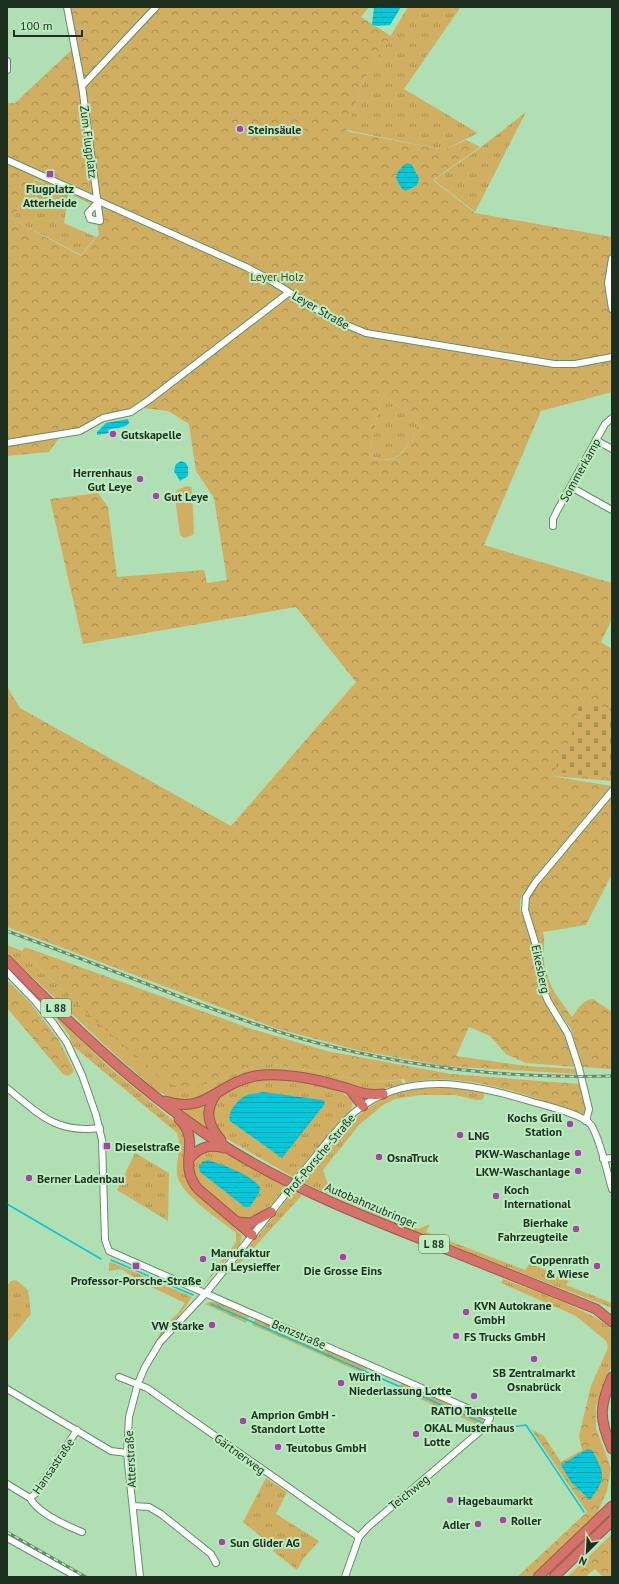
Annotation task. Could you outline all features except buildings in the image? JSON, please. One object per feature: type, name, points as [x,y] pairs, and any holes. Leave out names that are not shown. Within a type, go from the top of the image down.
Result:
[{"type":"highway","name":"L 88","points":[[7,960],[70,1021],[158,1098],[230,1150]]},
{"type":"highway","points":[[158,1098],[180,1106],[188,1105],[204,1101],[241,1080],[269,1074],[283,1075],[336,1085],[362,1094],[383,1094]]},
{"type":"highway","points":[[350,1090],[363,1106]]},
{"type":"highway","points":[[217,1093],[208,1109],[210,1125],[230,1150]]},
{"type":"highway","points":[[158,1098],[188,1129],[190,1146],[188,1173],[192,1181],[198,1189],[252,1235]]},
{"type":"highway","points":[[189,1159],[195,1153],[208,1146],[217,1146],[230,1150]]},
{"type":"highway","name":"Autobahnzubringer","points":[[230,1150],[311,1193],[363,1216],[596,1309],[612,1322]]},
{"type":"highway","points":[[237,1222],[251,1223],[271,1212]]},
{"type":"highway","points":[[612,1377],[602,1405],[604,1432],[612,1449]]},
{"type":"highway","points":[[603,1421],[612,1436]]},
{"type":"highway","points":[[585,1532],[612,1499]]},
{"type":"highway","points":[[538,1577],[612,1506]]},
{"type":"highway","points":[[554,1577],[612,1521]]},
{"type":"street","name":"Zum Flugplatz","points":[[67,7],[82,86],[97,201]]},
{"type":"street","points":[[82,86],[156,7]]},
{"type":"street","points":[[7,61],[7,70]]},
{"type":"street","name":"Leyer Straße","points":[[7,160],[246,267],[265,277],[332,319],[366,333],[554,364],[575,364],[612,357]]},
{"type":"street","points":[[612,258],[608,283],[612,309]]},
{"type":"street","points":[[7,443],[78,432],[90,427],[103,418],[131,412],[150,400],[287,294]]},
{"type":"street","name":"Sommerkamp","points":[[553,526],[553,519],[596,440],[605,424],[612,418]]},
{"type":"street","points":[[596,440],[612,449]]},
{"type":"street","points":[[571,487],[612,510]]},
{"type":"street","name":"Eikesberg","points":[[586,1120],[589,1109],[579,1068],[568,1034],[548,1001],[543,989],[538,952],[524,905],[526,897],[535,883],[612,792]]},
{"type":"street","points":[[7,972],[36,1002],[67,1043],[82,1075],[100,1128],[77,1128],[58,1125],[42,1116],[7,1088]]},
{"type":"street","name":"Prof.-Porsche-Straße","points":[[205,1294],[342,1124],[363,1106],[383,1094],[412,1085],[427,1083],[458,1084],[514,1096],[586,1120]]},
{"type":"street","points":[[586,1120],[594,1130],[612,1188]]},
{"type":"street","name":"Benzstraße","points":[[100,1128],[103,1148],[105,1240],[109,1251],[490,1418]]},
{"type":"street","points":[[603,1159],[612,1158]]},
{"type":"street","name":"Atterstraße","points":[[140,1577],[127,1453],[129,1417],[138,1383],[145,1367],[160,1342],[205,1294]]},
{"type":"street","name":"Gärtnerweg","points":[[119,1377],[138,1383],[147,1388],[359,1537]]},
{"type":"street","name":"Hansastraße","points":[[7,1389],[111,1451],[127,1453]]},
{"type":"street","name":"Teichweg","points":[[345,1577],[359,1537],[377,1518],[415,1488],[485,1427],[490,1418]]},
{"type":"street","name":"Hansastraße","points":[[7,1484],[30,1498],[35,1494],[77,1430]]},
{"type":"street","points":[[30,1498],[41,1510],[64,1524],[82,1532]]},
{"type":"street","points":[[133,1506],[149,1507],[161,1514],[211,1554],[216,1563]]},
{"type":"street","points":[[7,1538],[77,1577]]},
{"type":"green space","name":"Leyer Holz","points":[[70,7],[369,7],[361,17],[391,36],[365,78],[346,131],[444,150],[466,140],[480,147],[433,180],[475,213],[612,237],[612,253],[607,283],[612,317],[612,392],[541,411],[484,545],[612,583],[612,619],[601,642],[612,649],[612,781],[551,776],[612,786],[612,789],[602,796],[523,894],[520,901],[520,910],[532,934],[541,990],[547,1006],[564,1034],[577,1067],[526,1063],[506,1054],[490,1036],[469,1027],[456,1056],[526,1066],[577,1069],[578,1074],[445,1066],[361,1051],[278,1029],[7,927],[7,687],[20,708],[231,826],[356,682],[296,607],[83,644],[50,499],[98,493],[108,507],[117,577],[204,570],[207,583],[227,580],[214,498],[196,471],[189,424],[168,411],[135,407],[61,435],[49,452],[7,456],[7,103],[15,103],[78,44]],"holes":[[[35,179],[94,205],[99,234],[81,256],[12,219]],[[384,395],[400,408],[417,415],[418,421],[412,442],[409,442],[403,452],[392,459],[380,460],[369,455],[378,412]]]},
{"type":"green space","points":[[408,7],[460,8],[404,89],[478,133],[444,150],[346,130],[365,78]]},
{"type":"green space","points":[[526,112],[475,212],[434,180],[480,148]]},
{"type":"green space","points":[[35,180],[68,194],[64,223],[96,237],[81,255],[12,219]]},
{"type":"green space","points":[[384,395],[400,408],[417,415],[418,421],[412,442],[409,442],[406,448],[397,456],[386,460],[374,458],[369,455],[378,412]]},
{"type":"green space","points":[[187,486],[191,487],[192,491],[194,532],[193,535],[184,538],[180,535],[175,497],[177,490]]},
{"type":"green space","points":[[580,701],[612,709],[612,778],[555,772],[560,752],[567,754]]},
{"type":"green space","points":[[612,796],[612,874],[586,925],[543,932],[544,963],[549,981],[572,1017],[583,1003],[593,999],[612,1012],[612,1069],[582,1067],[571,1029],[544,988],[527,908],[528,899],[532,890]]},
{"type":"green space","points":[[7,945],[22,951],[64,992],[201,1086],[257,1065],[273,1064],[373,1082],[401,1080],[403,1084],[370,1092],[284,1071],[267,1070],[238,1075],[194,1100],[181,1101],[172,1098],[157,1091],[109,1049],[7,953]]},
{"type":"green space","points":[[25,947],[249,1028],[327,1051],[451,1074],[580,1084],[586,1112],[582,1115],[518,1093],[473,1082],[428,1080],[406,1083],[404,1079],[373,1082],[273,1064],[257,1065],[201,1086],[184,1089],[165,1082],[64,992],[22,951]]},
{"type":"green space","points":[[7,980],[31,1004],[58,1039],[74,1070],[73,1073],[68,1076],[63,1074],[7,1008]]},
{"type":"green space","points":[[50,1010],[109,1067],[180,1126],[187,1137],[185,1173],[189,1183],[222,1214],[242,1236],[240,1244],[202,1287],[236,1242],[236,1233],[193,1199],[180,1183],[177,1175],[179,1138],[177,1133],[73,1046],[69,1035]]},
{"type":"green space","points":[[268,1078],[301,1081],[327,1086],[347,1096],[353,1103],[351,1110],[293,1177],[222,1136],[212,1124],[212,1107],[214,1102],[223,1092],[238,1086]]},
{"type":"green space","points":[[440,1086],[484,1092],[484,1097],[482,1100],[476,1100],[455,1095],[420,1095],[395,1099],[383,1105],[359,1125],[323,1170],[328,1184],[400,1219],[400,1222],[418,1229],[430,1224],[426,1232],[525,1270],[530,1263],[569,1281],[566,1285],[612,1303],[612,1308],[411,1230],[301,1182],[336,1138],[362,1113],[377,1103],[394,1095],[415,1088]]},
{"type":"green space","points":[[207,1104],[205,1122],[209,1130],[177,1107],[197,1108]]},
{"type":"green space","points":[[217,1149],[286,1186],[273,1203],[253,1219],[237,1218],[194,1180],[193,1160],[202,1151]]},
{"type":"green space","points":[[135,1153],[169,1173],[168,1221],[117,1190]]},
{"type":"green space","points":[[294,1191],[302,1195],[230,1274],[228,1273]]},
{"type":"green space","points":[[111,1262],[192,1297],[188,1304],[152,1347],[165,1326],[178,1313],[185,1303],[145,1284],[121,1269],[109,1271],[109,1263]]},
{"type":"green space","points":[[503,1279],[592,1315],[612,1330],[612,1365],[596,1406],[587,1402],[591,1386],[607,1350],[608,1345],[605,1340],[576,1316],[501,1283]]},
{"type":"green space","points":[[16,1280],[28,1290],[31,1314],[7,1343],[7,1286],[11,1281]]},
{"type":"green space","points":[[209,1302],[217,1302],[249,1316],[246,1323],[205,1304]]},
{"type":"green space","points":[[256,1318],[367,1367],[365,1374],[252,1325]]},
{"type":"green space","points":[[402,1382],[482,1416],[484,1419],[480,1426],[398,1389]]},
{"type":"green space","points":[[587,1402],[596,1406],[596,1428],[611,1468],[607,1491],[596,1516],[530,1577],[517,1577],[587,1512],[531,1429],[544,1436],[561,1462],[582,1450],[579,1436]]},
{"type":"green space","points":[[266,1478],[287,1492],[276,1514],[319,1541],[303,1559],[297,1570],[273,1551],[275,1548],[243,1522]]},
{"type":"green space","points":[[612,1534],[612,1577],[603,1577],[595,1569],[585,1577],[567,1577]]},
{"type":"water","points":[[374,7],[401,7],[390,25],[378,26],[372,25]]},
{"type":"water","points":[[407,163],[412,165],[419,179],[417,185],[406,191],[402,189],[396,178],[398,171]]},
{"type":"water","points":[[128,419],[129,423],[127,425],[108,430],[109,433],[97,435],[97,432],[106,423]]},
{"type":"water","points":[[181,461],[186,463],[188,467],[188,476],[180,481],[174,471],[176,464]]},
{"type":"water","points":[[263,1092],[322,1100],[325,1102],[282,1158],[230,1121],[230,1114],[240,1099],[247,1095]]},
{"type":"water","points":[[208,1160],[229,1167],[243,1174],[260,1187],[259,1193],[250,1207],[245,1207],[200,1172],[199,1167],[202,1162]]},
{"type":"water","points":[[587,1449],[592,1450],[602,1471],[602,1481],[590,1500],[571,1482],[561,1465]]},
{"type":"waterway","points":[[7,1204],[101,1259]]},
{"type":"waterway","points":[[111,1260],[193,1295]]},
{"type":"waterway","points":[[211,1304],[483,1423]]},
{"type":"waterway","points":[[496,1429],[526,1425],[584,1512]]},
{"type":"railway","points":[[7,931],[242,1020],[306,1040],[382,1057],[458,1069],[535,1075],[612,1076]]},
{"type":"railway","points":[[7,1532],[86,1577]]},
{"type":"place","name":"Steinsäule","points":[[240,129]]},
{"type":"place","name":"Flugplatz Atterheide","points":[[50,174]]},
{"type":"place","name":"Gutskapelle","points":[[113,434]]},
{"type":"place","name":"Herrenhaus Gut Leye","points":[[140,479]]},
{"type":"place","name":"Gut Leye","points":[[156,496]]},
{"type":"place","name":"Kochs Grill Station","points":[[570,1124]]},
{"type":"place","name":"LNG","points":[[460,1135]]},
{"type":"place","name":"Dieselstraße","points":[[107,1146]]},
{"type":"place","name":"PKW-Waschanlage","points":[[578,1153]]},
{"type":"place","name":"OsnaTruck","points":[[379,1157]]},
{"type":"place","name":"LKW-Waschanlage","points":[[578,1171]]},
{"type":"place","name":"Berner Ladenbau","points":[[29,1178]]},
{"type":"place","name":"Koch International","points":[[496,1196]]},
{"type":"place","name":"Bierhake Fahrzeugteile","points":[[576,1229]]},
{"type":"place","name":"Die Grosse Eins","points":[[343,1257]]},
{"type":"place","name":"Manufaktur Jan Leysieffer","points":[[203,1259]]},
{"type":"place","name":"Professor-Porsche-Straße","points":[[136,1266]]},
{"type":"place","name":"Coppenrath & Wiese","points":[[597,1266]]},
{"type":"place","name":"KVN Autokrane GmbH","points":[[466,1312]]},
{"type":"place","name":"VW Starke","points":[[212,1325]]},
{"type":"place","name":"FS Trucks GmbH","points":[[456,1336]]},
{"type":"place","name":"SB Zentralmarkt Osnabrück","points":[[534,1359]]},
{"type":"place","name":"Würth Niederlassung Lotte","points":[[341,1383]]},
{"type":"place","name":"RATIO Tankstelle","points":[[474,1396]]},
{"type":"place","name":"Amprion GmbH - Standort Lotte","points":[[243,1421]]},
{"type":"place","name":"OKAL Musterhaus Lotte","points":[[416,1434]]},
{"type":"place","name":"Teutobus GmbH","points":[[278,1447]]},
{"type":"place","name":"Hagebaumarkt","points":[[450,1500]]},
{"type":"place","name":"Roller","points":[[503,1520]]},
{"type":"place","name":"Adler","points":[[478,1524]]},
{"type":"place","name":"Sun Glider AG","points":[[222,1542]]}]
